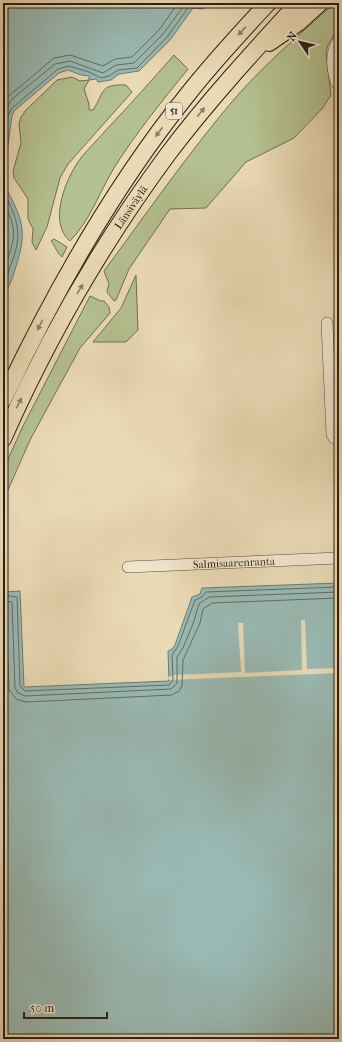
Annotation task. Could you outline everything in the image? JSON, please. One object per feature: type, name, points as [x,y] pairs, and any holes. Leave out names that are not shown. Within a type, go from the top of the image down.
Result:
[{"type":"highway","name":"Länsiväylä","points":[[3,400],[59,289],[118,189],[187,94],[229,45],[268,3]]},
{"type":"highway","name":"Länsiväylä","points":[[3,439],[44,354],[107,244],[168,155],[206,105],[298,3]]},
{"type":"highway","points":[[246,59],[298,23],[320,3]]},
{"type":"street","points":[[336,82],[332,53],[339,39]]},
{"type":"street","points":[[327,323],[332,434],[334,438],[339,440]]},
{"type":"street","name":"Salmisaarenranta","points":[[128,567],[339,558]]},
{"type":"green space","points":[[335,3],[339,3],[339,27],[328,45],[326,53],[331,95],[322,109],[294,138],[246,162],[206,208],[170,209],[129,269],[116,300],[114,301],[107,292],[109,284],[104,271],[168,183],[247,84],[284,48]]},
{"type":"green space","points":[[174,55],[188,69],[122,155],[89,215],[70,241],[64,234],[60,225],[60,214],[63,193],[71,173],[86,151]]},
{"type":"green space","points":[[72,77],[80,81],[89,80],[84,89],[89,104],[89,110],[93,110],[104,90],[111,86],[126,85],[132,92],[68,164],[60,178],[47,227],[36,250],[32,242],[33,229],[28,219],[28,199],[14,178],[13,171],[21,143],[19,124],[21,117],[26,110],[57,80]]},
{"type":"green space","points":[[54,239],[67,247],[62,257],[51,241]]},
{"type":"green space","points":[[136,275],[138,330],[126,342],[93,342],[121,308]]},
{"type":"green space","points":[[90,296],[104,301],[109,307],[110,313],[80,348],[31,438],[3,501],[3,470],[23,426]]},
{"type":"green space","points":[[3,514],[5,514],[7,571],[3,571]]},
{"type":"water","points":[[3,3],[213,3],[203,9],[193,8],[170,40],[139,71],[119,74],[111,80],[98,82],[96,79],[89,80],[89,76],[81,75],[68,70],[59,73],[14,111],[3,180]]},
{"type":"water","points":[[3,183],[17,210],[22,230],[22,240],[17,263],[3,302]]},
{"type":"water","points":[[339,583],[339,1039],[3,1039],[3,592],[20,591],[24,687],[169,681],[168,651],[175,645],[192,597],[200,594],[202,588]]},
{"type":"pier","points":[[301,620],[305,620],[307,669],[339,668],[339,673],[169,680],[168,677],[175,675],[241,672],[238,623],[243,623],[245,673],[302,670]]}]
